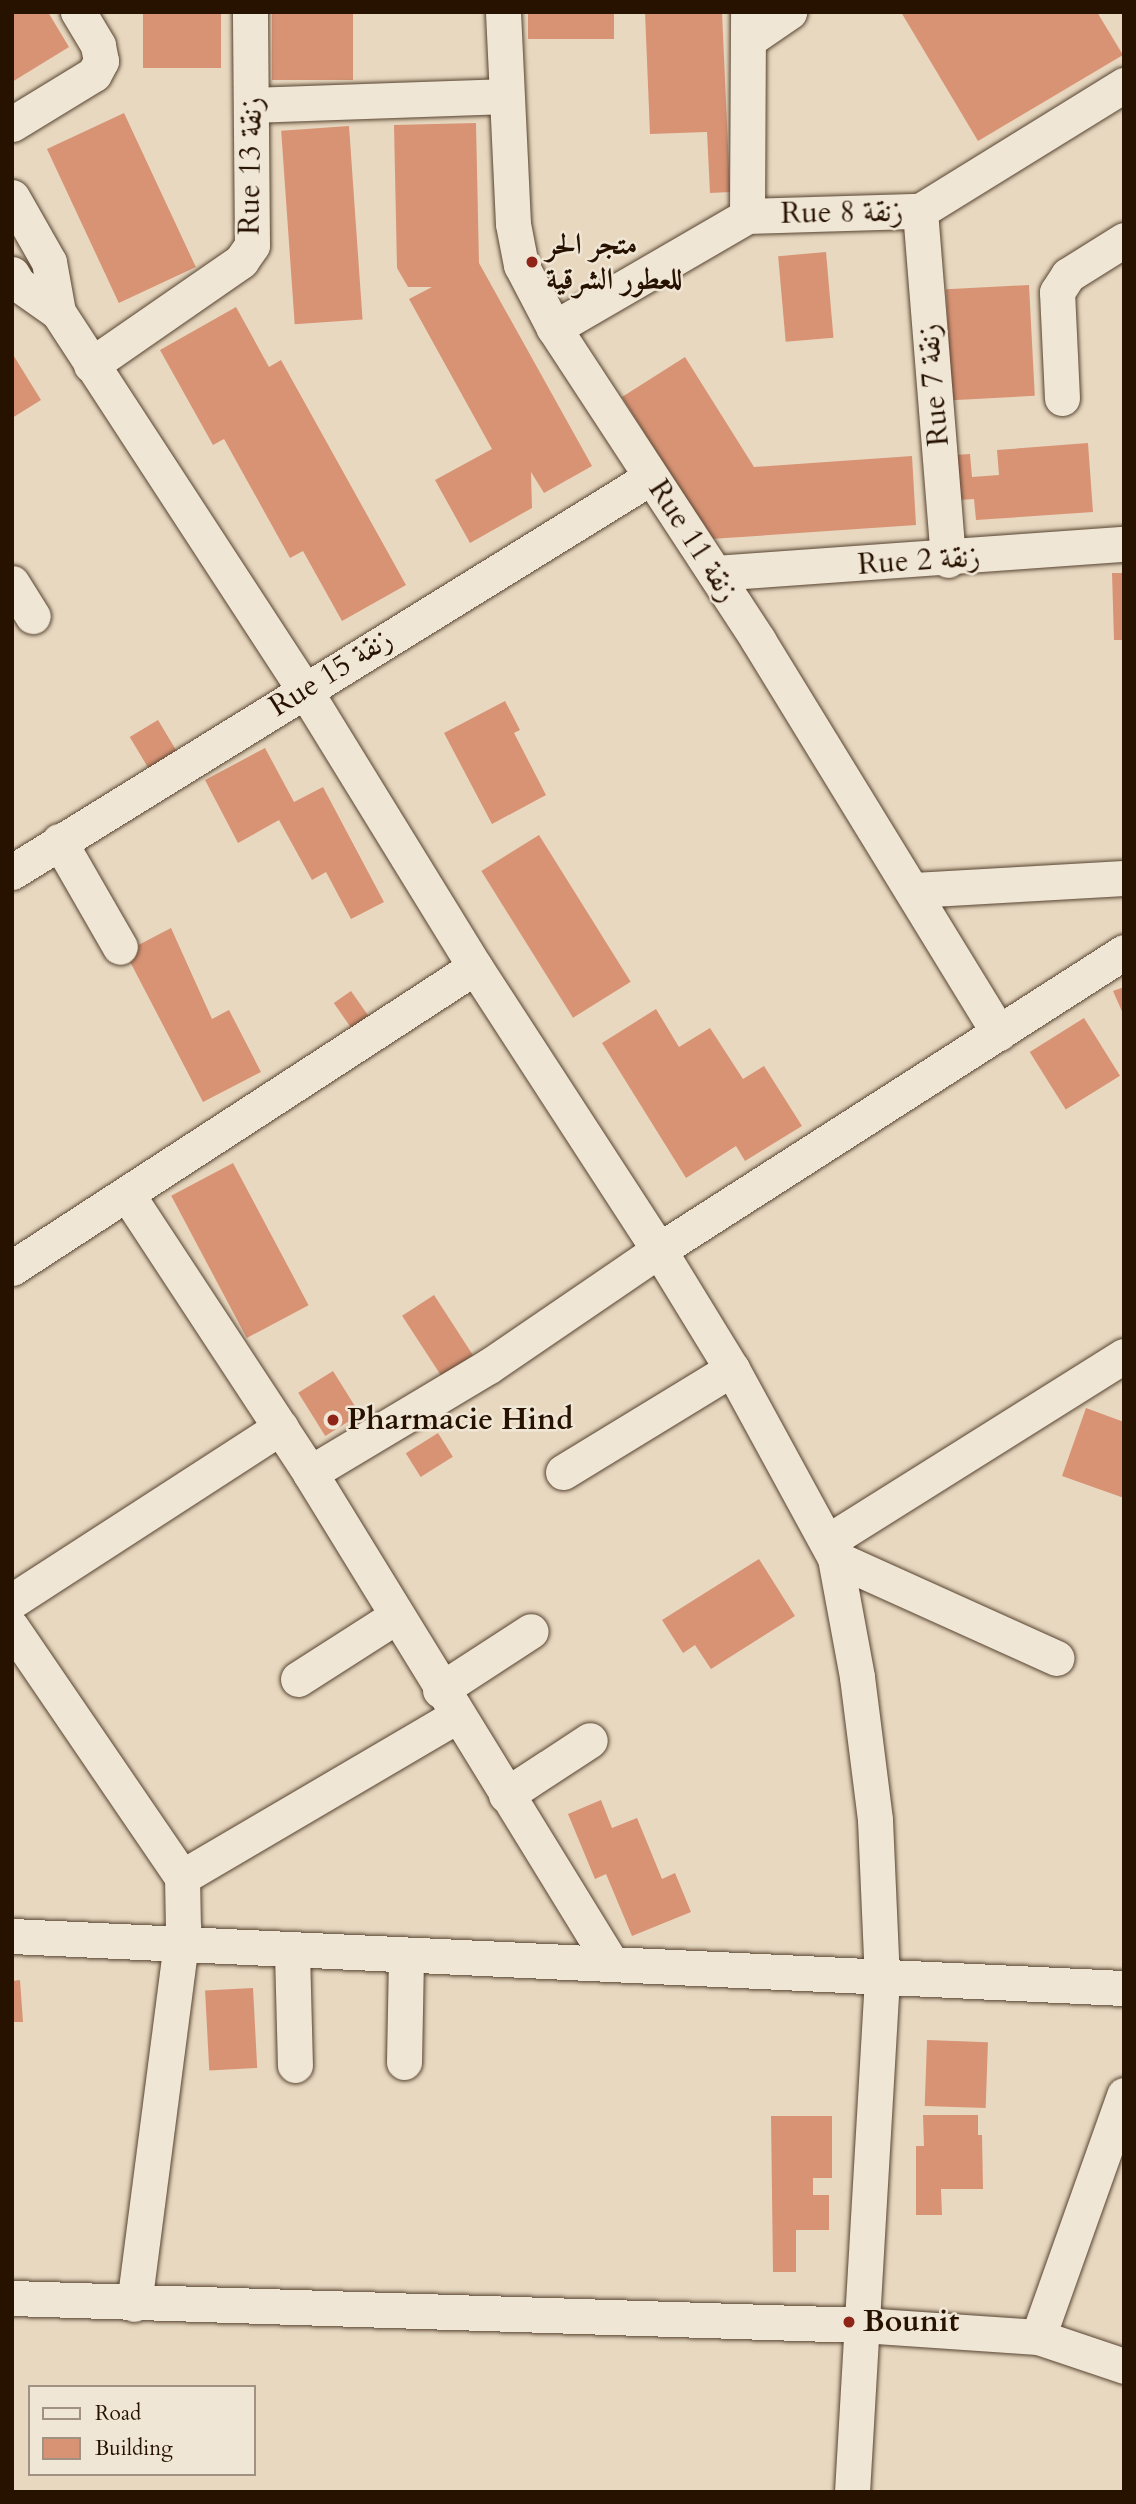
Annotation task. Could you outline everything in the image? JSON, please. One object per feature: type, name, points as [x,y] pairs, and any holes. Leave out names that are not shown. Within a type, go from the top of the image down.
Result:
[{"type":"street","points":[[12,124],[94,74],[101,61],[98,45],[78,12]]},
{"type":"street","name":"Rue 13 زنقة","points":[[91,365],[242,261],[252,245],[253,105],[250,12]]},
{"type":"street","name":"Rue 11 زنقة","points":[[503,12],[513,224],[521,265],[554,328],[715,573],[914,890],[999,1033]]},
{"type":"street","points":[[747,216],[748,26],[789,12]]},
{"type":"street","name":"Rue 8 زنقة","points":[[554,328],[747,216],[920,211],[1124,85]]},
{"type":"street","points":[[253,105],[505,96]]},
{"type":"street","points":[[12,197],[49,261],[58,312],[304,689],[475,967],[659,1250],[732,1369],[831,1550],[875,1821],[882,1978],[852,2492]]},
{"type":"street","name":"Rue 7 زنقة","points":[[920,211],[947,560]]},
{"type":"street","points":[[1062,398],[1057,292],[1068,275],[1124,240]]},
{"type":"street","points":[[49,261],[14,282],[58,312]]},
{"type":"street","name":"Rue 15 زنقة","points":[[18,857],[59,841],[651,477]]},
{"type":"street","name":"Rue 2 زنقة","points":[[715,573],[947,560],[1124,544]]},
{"type":"street","points":[[12,583],[33,616]]},
{"type":"street","points":[[59,841],[120,947]]},
{"type":"street","points":[[914,890],[1124,878]]},
{"type":"street","points":[[310,1473],[489,1366],[659,1250],[1124,951]]},
{"type":"street","points":[[12,1268],[475,967]]},
{"type":"street","points":[[127,1194],[310,1473],[395,1617],[611,1963]]},
{"type":"street","points":[[831,1550],[1124,1356]]},
{"type":"street","points":[[563,1472],[732,1369]]},
{"type":"street","points":[[12,1601],[281,1427]]},
{"type":"street","points":[[831,1550],[1056,1658]]},
{"type":"street","points":[[298,1679],[395,1617]]},
{"type":"street","points":[[182,1877],[448,1703],[531,1631]]},
{"type":"street","points":[[18,1648],[182,1877],[186,1899],[134,2304]]},
{"type":"street","points":[[506,1795],[590,1740]]},
{"type":"street","points":[[12,1936],[406,1958],[611,1963],[1124,1988]]},
{"type":"street","points":[[292,1952],[295,2065]]},
{"type":"street","points":[[404,2062],[406,1958]]},
{"type":"street","points":[[1038,2337],[1124,2095]]},
{"type":"street","points":[[12,2298],[134,2304],[862,2325],[1038,2337],[1124,2366]]},
{"type":"building","points":[[12,12],[48,12],[69,47],[12,82]]},
{"type":"building","points":[[143,12],[221,12],[221,68],[143,68]]},
{"type":"building","points":[[272,12],[353,12],[353,80],[272,80]]},
{"type":"building","points":[[528,12],[614,12],[614,39],[528,39]]},
{"type":"building","points":[[645,12],[722,12],[730,192],[710,193],[707,132],[650,134]]},
{"type":"building","points":[[901,12],[1097,12],[1123,55],[978,141]]},
{"type":"building","points":[[124,113],[196,267],[119,303],[47,149]]},
{"type":"building","points":[[476,123],[479,263],[592,466],[544,493],[531,472],[532,508],[470,543],[435,480],[492,449],[409,299],[432,287],[408,287],[397,268],[394,125]]},
{"type":"building","points":[[349,126],[363,320],[295,324],[281,131]]},
{"type":"building","points":[[826,252],[833,338],[786,342],[778,256]]},
{"type":"building","points":[[1029,285],[1035,396],[952,400],[946,289]]},
{"type":"building","points":[[236,307],[269,367],[281,360],[406,585],[342,621],[303,551],[290,558],[224,439],[213,445],[160,350]]},
{"type":"building","points":[[12,353],[41,400],[12,418]]},
{"type":"building","points":[[685,357],[754,467],[912,456],[916,525],[711,539],[622,397]]},
{"type":"building","points":[[1088,443],[1093,512],[976,520],[974,499],[959,500],[955,455],[970,454],[972,477],[999,475],[997,450]]},
{"type":"building","points":[[1112,573],[1124,573],[1124,640],[1114,640]]},
{"type":"building","points":[[505,701],[520,730],[514,733],[546,795],[492,824],[444,733]]},
{"type":"building","points":[[158,720],[177,752],[149,769],[130,737]]},
{"type":"building","points":[[265,748],[294,802],[323,787],[384,902],[351,919],[326,872],[312,880],[279,820],[238,843],[205,780]]},
{"type":"building","points":[[539,835],[631,982],[573,1018],[481,871]]},
{"type":"building","points":[[171,928],[212,1019],[229,1010],[261,1072],[203,1102],[125,952]]},
{"type":"building","points":[[1124,987],[1124,1016],[1113,991]]},
{"type":"building","points":[[351,991],[371,1020],[354,1032],[334,1003]]},
{"type":"building","points":[[656,1009],[679,1047],[710,1028],[743,1079],[764,1066],[802,1126],[745,1161],[736,1146],[686,1178],[602,1043]]},
{"type":"building","points":[[1084,1018],[1120,1076],[1066,1110],[1030,1052]]},
{"type":"building","points":[[233,1163],[309,1305],[247,1338],[171,1196]]},
{"type":"building","points":[[434,1295],[473,1355],[441,1376],[402,1316]]},
{"type":"building","points":[[333,1371],[360,1414],[325,1436],[298,1393]]},
{"type":"building","points":[[1086,1408],[1124,1422],[1124,1498],[1062,1476]]},
{"type":"building","points":[[438,1433],[453,1457],[421,1477],[406,1453]]},
{"type":"building","points":[[759,1559],[795,1616],[711,1669],[695,1645],[683,1653],[662,1620]]},
{"type":"building","points":[[601,1800],[612,1828],[637,1818],[662,1879],[675,1873],[691,1912],[632,1936],[606,1874],[595,1879],[568,1814]]},
{"type":"building","points":[[20,1980],[23,2022],[12,2022],[12,1981]]},
{"type":"building","points":[[253,1988],[257,2068],[209,2070],[205,1991]]},
{"type":"building","points":[[927,2040],[988,2042],[986,2108],[925,2106]]},
{"type":"building","points":[[923,2115],[978,2115],[978,2135],[982,2135],[983,2189],[941,2189],[942,2215],[916,2215],[916,2146],[924,2146]]},
{"type":"building","points":[[771,2116],[832,2116],[832,2178],[813,2178],[813,2195],[829,2195],[829,2230],[796,2230],[796,2272],[773,2272]]},
{"type":"place","name":"متجر الحر للعطور الشرقية","points":[[532,262]]},
{"type":"place","name":"Pharmacie Hind","points":[[333,1420]]},
{"type":"place","name":"Bounit","points":[[849,2322]]}]
